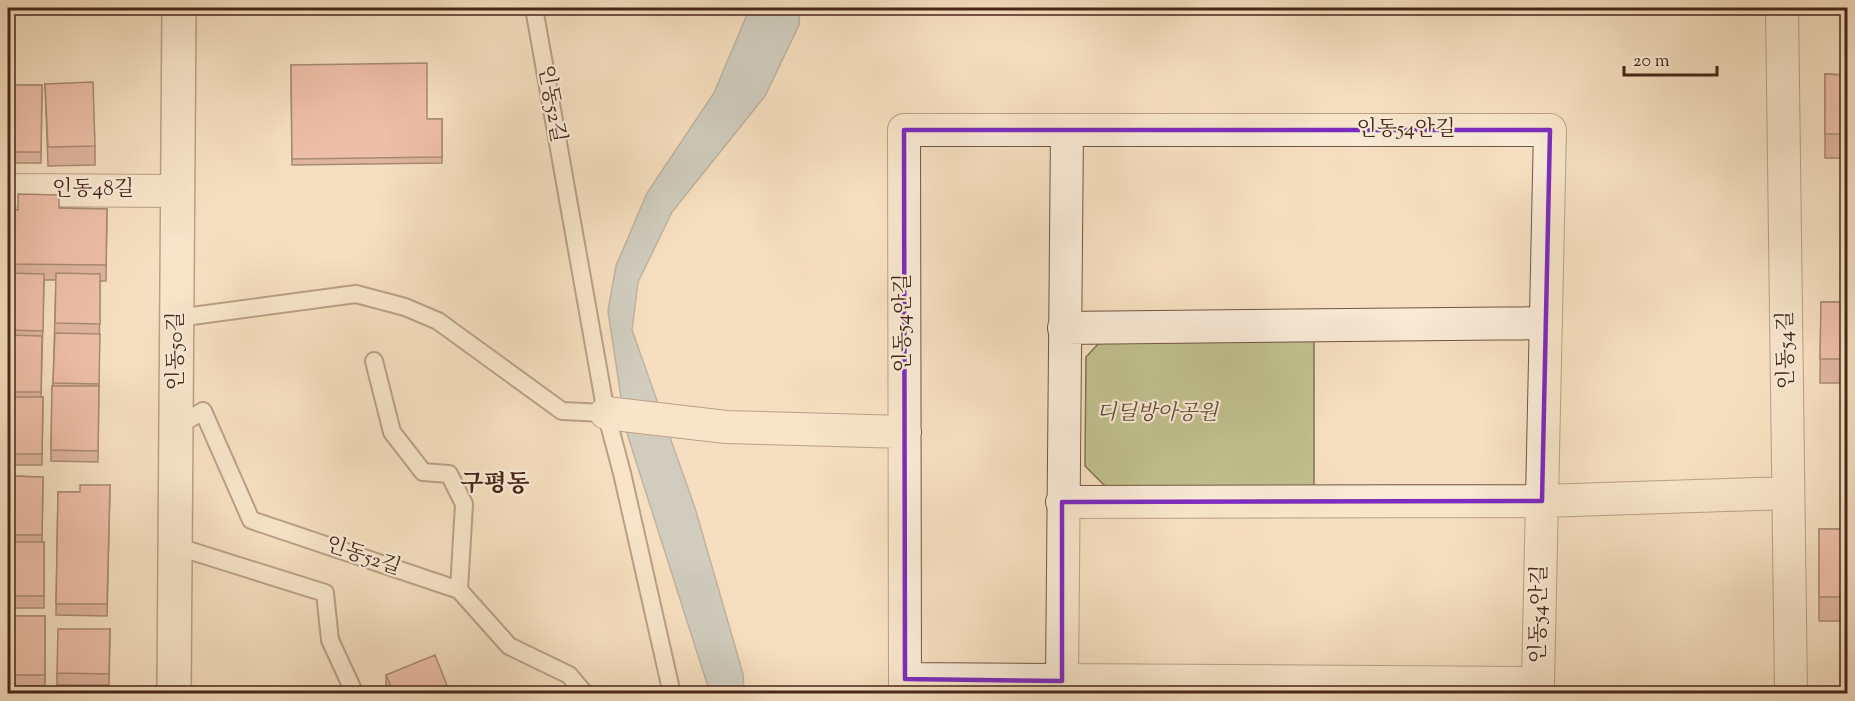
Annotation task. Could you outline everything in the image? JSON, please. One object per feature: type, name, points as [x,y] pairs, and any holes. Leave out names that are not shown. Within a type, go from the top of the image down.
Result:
[{"type":"street","name":"인동50길","points":[[174,693],[179,8]]},
{"type":"street","name":"인동54길","points":[[1782,8],[1791,693]]},
{"type":"street","name":"인동54안길","points":[[904,130],[1067,130],[1550,130],[1538,683],[1377,688],[1062,681],[905,686],[904,130]]},
{"type":"street","points":[[1062,681],[1067,130]]},
{"type":"street","name":"인동48길","points":[[8,190],[178,191]]},
{"type":"street","points":[[1064,328],[1546,324]]},
{"type":"street","points":[[606,413],[726,427],[905,432]]},
{"type":"street","points":[[1062,502],[1542,501],[1788,493]]},
{"type":"lane","name":"인동52길","points":[[534,8],[606,413],[622,473],[672,693]]},
{"type":"lane","points":[[177,318],[356,294],[405,307],[438,321],[562,411],[606,413]]},
{"type":"lane","points":[[374,361],[392,432],[423,472],[449,474],[464,504],[459,590]]},
{"type":"lane","name":"인동52길","points":[[176,427],[203,411],[251,520],[459,590],[509,646],[568,675],[585,693]]},
{"type":"lane","points":[[175,546],[325,593],[330,640],[355,693]]},
{"type":"highlighted area","points":[[904,130],[1550,130],[1542,501],[1062,502],[1062,681],[905,679]]},
{"type":"green space","name":"디딜방아공원","points":[[1314,341],[1314,486],[1105,486],[1085,466],[1086,357],[1100,342]]},
{"type":"water","points":[[747,8],[800,8],[799,25],[765,96],[672,212],[638,282],[632,330],[695,508],[743,674],[744,693],[710,693],[626,430],[608,311],[616,266],[647,193],[714,93],[746,17]]},
{"type":"building","points":[[427,63],[427,119],[442,119],[442,157],[292,159],[291,65]]},
{"type":"building","points":[[1825,74],[1848,75],[1848,134],[1825,134]]},
{"type":"building","points":[[93,82],[95,146],[48,147],[45,84]]},
{"type":"building","points":[[8,85],[42,85],[41,152],[8,152]]},
{"type":"building","points":[[18,194],[59,195],[59,208],[107,209],[106,265],[8,264],[8,210],[18,210]]},
{"type":"building","points":[[8,273],[44,274],[43,331],[8,330]]},
{"type":"building","points":[[56,273],[100,274],[100,324],[55,323]]},
{"type":"building","points":[[1821,302],[1848,302],[1848,359],[1820,359]]},
{"type":"building","points":[[55,333],[100,334],[99,384],[53,383]]},
{"type":"building","points":[[8,335],[42,336],[41,392],[8,392]]},
{"type":"building","points":[[52,386],[99,386],[98,451],[51,450]]},
{"type":"building","points":[[8,397],[43,397],[42,454],[8,454]]},
{"type":"building","points":[[8,476],[43,477],[42,535],[8,535]]},
{"type":"building","points":[[80,485],[110,485],[107,604],[56,604],[58,492],[80,492]]},
{"type":"building","points":[[1819,529],[1848,529],[1848,597],[1819,597]]},
{"type":"building","points":[[8,542],[44,542],[44,596],[8,596]]},
{"type":"building","points":[[8,616],[45,616],[45,675],[15,675],[8,669]]},
{"type":"building","points":[[58,629],[110,629],[109,674],[57,673]]},
{"type":"building","points":[[435,655],[450,693],[394,693],[386,675]]},
{"type":"district","name":"구평동","points":[[495,485]]}]
